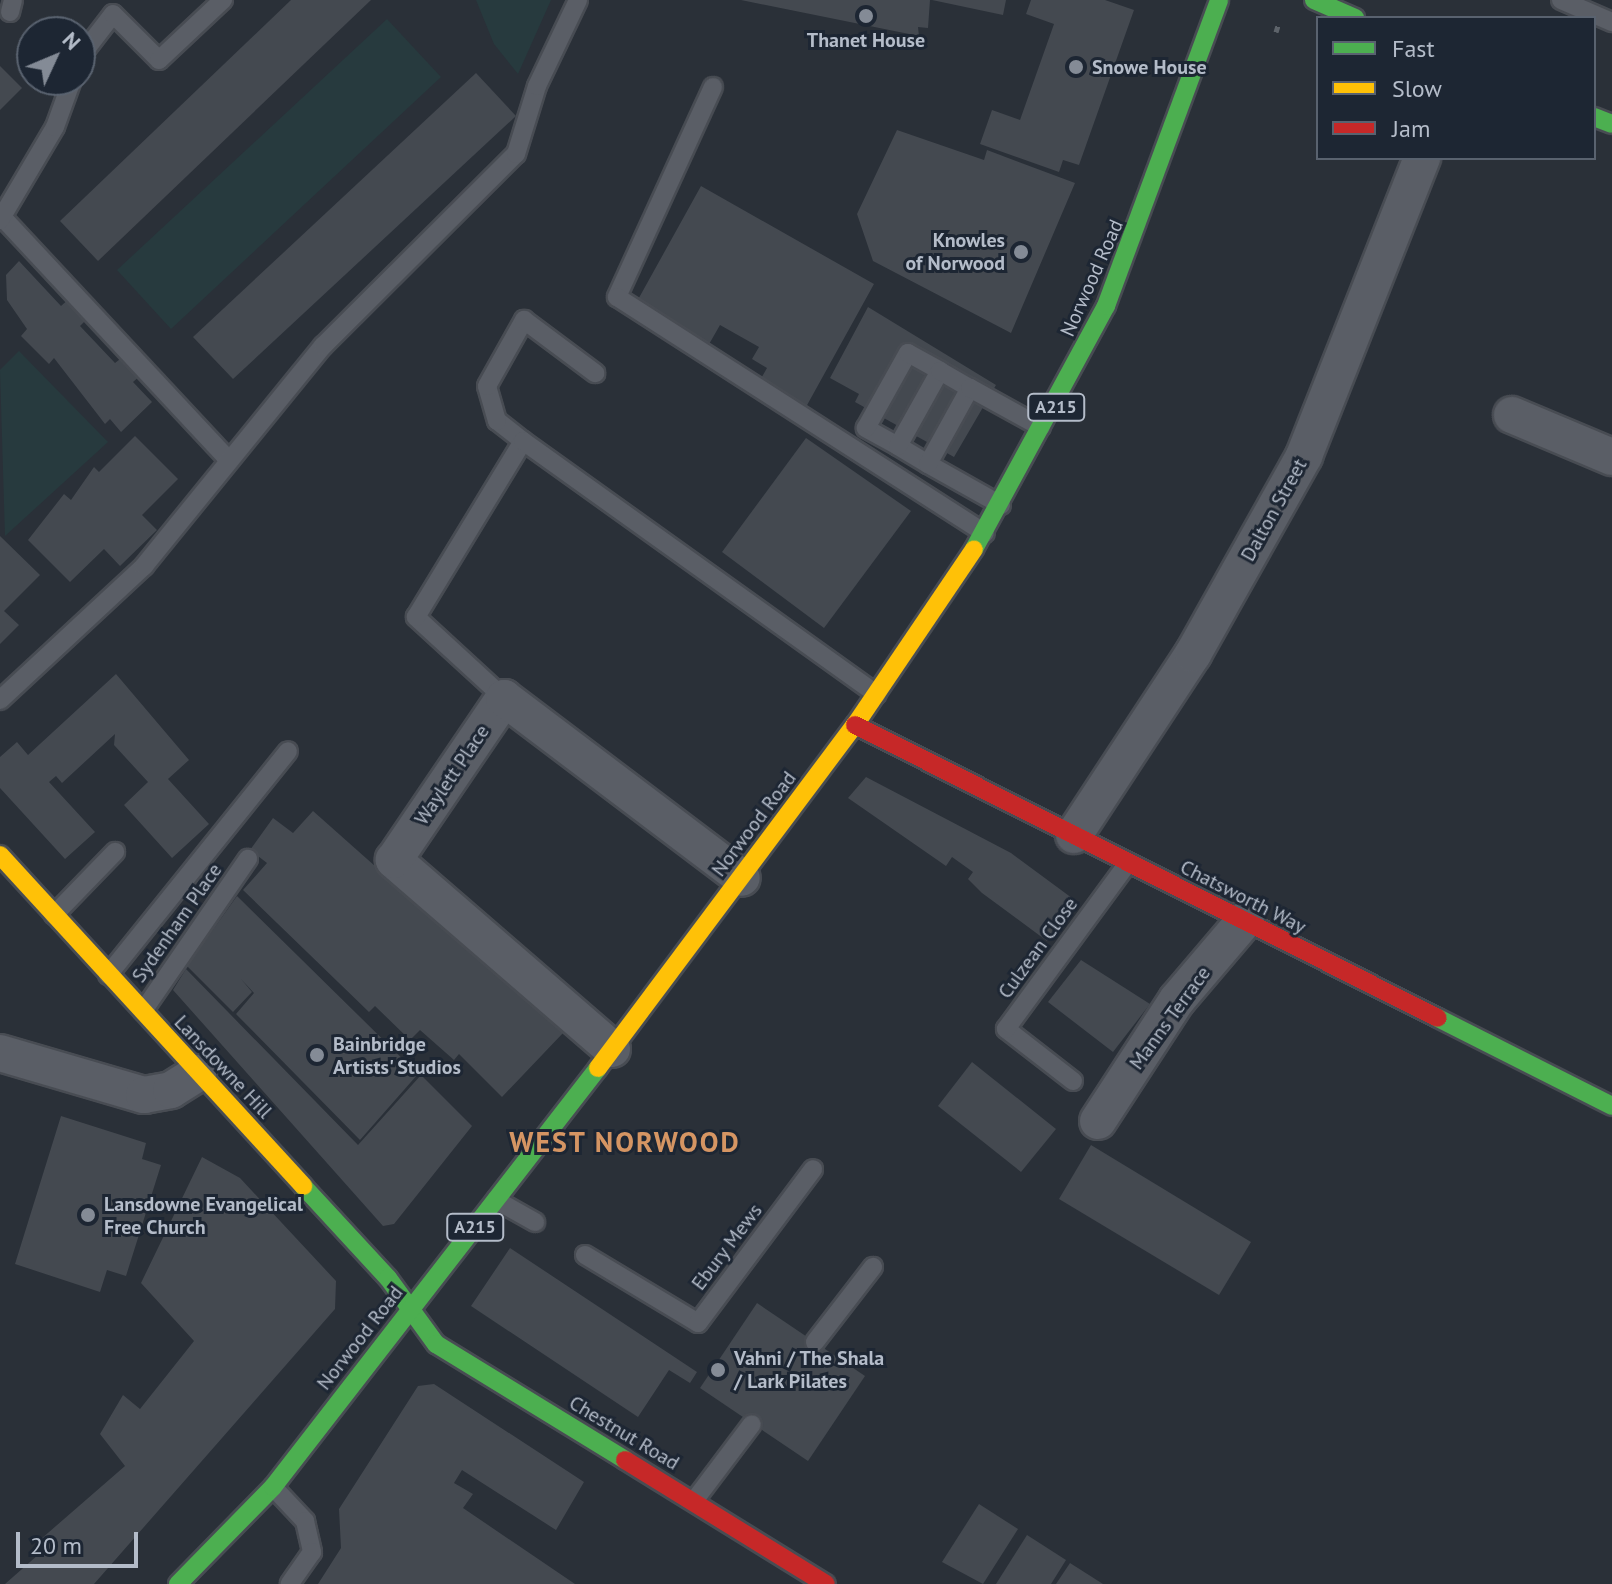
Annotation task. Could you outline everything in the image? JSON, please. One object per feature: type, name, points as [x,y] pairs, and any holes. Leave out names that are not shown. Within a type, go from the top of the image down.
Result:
[{"type":"street","name":"Norwood Road","points":[[178,1584],[273,1487],[612,1049],[855,725],[985,533],[1045,429],[1160,176],[1219,0]]},
{"type":"street","points":[[1314,0],[1354,11]]},
{"type":"street","name":"Dalton Street","points":[[1074,835],[1193,654],[1304,456],[1421,160]]},
{"type":"street","points":[[1512,415],[1612,457]]},
{"type":"street","points":[[504,698],[742,878]]},
{"type":"street","name":"Waylett Place","points":[[504,698],[394,860],[612,1049]]},
{"type":"street","name":"Chatsworth Way","points":[[855,725],[1246,919],[1612,1106]]},
{"type":"street","name":"Lansdowne Hill","points":[[0,855],[388,1278],[408,1311]]},
{"type":"street","name":"Manns Terrace","points":[[1098,1121],[1177,1000],[1246,919]]},
{"type":"street","points":[[0,1053],[144,1095],[171,1090],[198,1073]]},
{"type":"street","name":"Chestnut Road","points":[[408,1311],[443,1349],[826,1584]]},
{"type":"lane","points":[[96,36],[113,14],[159,60],[223,0]]},
{"type":"lane","points":[[0,700],[144,566],[323,346],[516,154],[578,0]]},
{"type":"lane","points":[[1561,0],[1612,22]]},
{"type":"lane","points":[[713,87],[617,297],[985,533]]},
{"type":"lane","points":[[64,96],[2,219],[229,460]]},
{"type":"lane","points":[[595,373],[524,320],[499,353],[487,386],[497,421],[877,694]]},
{"type":"lane","points":[[1001,505],[866,428],[908,353],[1045,429]]},
{"type":"lane","points":[[898,446],[940,371]]},
{"type":"lane","points":[[928,464],[970,388]]},
{"type":"lane","points":[[504,698],[416,617],[523,441]]},
{"type":"lane","points":[[108,975],[288,751]]},
{"type":"lane","points":[[54,915],[115,852]]},
{"type":"lane","name":"Sydenham Place","points":[[142,1012],[248,859]]},
{"type":"lane","name":"Culzean Close","points":[[1073,1081],[1006,1029],[1128,863]]},
{"type":"lane","name":"Ebury Mews","points":[[585,1255],[698,1323],[813,1169]]},
{"type":"lane","points":[[496,1200],[535,1222]]},
{"type":"lane","points":[[815,1342],[873,1267]]},
{"type":"lane","points":[[694,1501],[752,1424]]},
{"type":"lane","points":[[273,1487],[305,1521],[312,1552],[290,1584]]},
{"type":"green space","points":[[476,0],[551,0],[518,74],[494,44]]},
{"type":"green space","points":[[387,19],[441,77],[171,329],[117,270]]},
{"type":"green space","points":[[19,351],[108,442],[5,536],[0,370]]},
{"type":"building","points":[[291,0],[371,0],[98,261],[60,221]]},
{"type":"building","name":"Thanet House","points":[[741,0],[930,0],[928,28],[918,27],[919,36]]},
{"type":"building","points":[[932,0],[1006,0],[1003,15]]},
{"type":"building","name":"Snowe House","points":[[1031,0],[1105,0],[1134,10],[1079,165],[1063,160],[1059,172],[980,144],[992,110],[1020,120],[1054,24],[1026,14]]},
{"type":"building","points":[[0,66],[16,82],[16,94],[0,110]]},
{"type":"building","points":[[476,73],[516,116],[233,379],[193,337]]},
{"type":"building","points":[[897,130],[984,160],[987,150],[1075,183],[1011,333],[873,261],[857,214]]},
{"type":"building","points":[[701,186],[874,284],[806,407],[759,382],[767,368],[752,359],[759,347],[720,325],[708,346],[635,305]]},
{"type":"building","points":[[19,261],[61,306],[70,298],[88,318],[80,326],[115,363],[124,356],[142,374],[133,382],[152,402],[121,432],[110,419],[105,424],[54,358],[49,364],[21,336],[27,329],[7,300],[6,275]]},
{"type":"building","points":[[868,307],[996,385],[954,457],[855,402],[859,394],[830,378]]},
{"type":"building","points":[[135,436],[178,479],[142,515],[157,530],[120,566],[104,549],[70,582],[28,540],[64,494],[71,500],[94,467],[99,472]]},
{"type":"building","points":[[806,438],[911,511],[824,628],[722,552]]},
{"type":"building","points":[[0,536],[40,575],[4,611],[19,625],[0,644]]},
{"type":"building","points":[[116,674],[189,760],[168,779],[209,824],[172,858],[124,805],[148,782],[114,745],[115,734],[62,783],[56,776],[49,782],[95,832],[65,859],[0,788],[0,757],[17,742],[28,755]]},
{"type":"building","points":[[866,777],[1011,853],[1076,901],[1047,941],[982,893],[968,879],[973,872],[952,857],[946,866],[848,798]]},
{"type":"building","points":[[313,811],[563,1033],[502,1097],[459,1054],[454,1060],[420,1030],[410,1040],[375,1006],[369,1012],[243,890],[267,863],[250,850],[273,818],[293,833]]},
{"type":"building","points":[[237,896],[418,1074],[360,1140],[236,1014],[254,993],[241,979],[252,992],[233,1012],[187,966]]},
{"type":"building","points":[[1081,960],[1150,1004],[1113,1052],[1048,1002]]},
{"type":"building","points":[[186,969],[358,1145],[421,1075],[472,1126],[394,1224],[383,1226],[173,990]]},
{"type":"building","points":[[972,1062],[1056,1129],[1021,1172],[938,1106]]},
{"type":"building","name":"Lansdowne Evangelical Free Church","points":[[61,1116],[146,1143],[142,1159],[161,1165],[126,1276],[107,1270],[100,1292],[15,1264]]},
{"type":"building","points":[[1091,1145],[1251,1242],[1219,1295],[1059,1199]]},
{"type":"building","points":[[202,1157],[240,1178],[336,1281],[335,1309],[94,1584],[5,1584],[47,1547],[41,1539],[125,1466],[100,1434],[123,1395],[140,1409],[194,1341],[141,1283]]},
{"type":"building","points":[[510,1248],[697,1372],[690,1383],[669,1370],[638,1417],[471,1306]]},
{"type":"building","points":[[757,1303],[865,1376],[808,1461],[700,1388]]},
{"type":"building","points":[[434,1384],[584,1482],[556,1530],[462,1470],[454,1483],[473,1494],[463,1508],[575,1584],[318,1584],[341,1548],[339,1509],[418,1386]]},
{"type":"building","points":[[979,1504],[1018,1529],[983,1584],[942,1562]]},
{"type":"building","points":[[1027,1535],[1066,1560],[1051,1584],[996,1584]]},
{"type":"building","points":[[1070,1563],[1103,1584],[1056,1584]]},
{"type":"traffic: fast","points":[[974,549],[1106,306],[1219,0]]},
{"type":"traffic: fast","points":[[1314,0],[1350,16]]},
{"type":"traffic: fast","points":[[1596,118],[1612,124]]},
{"type":"traffic: fast","points":[[1438,1018],[1612,1106]]},
{"type":"traffic: fast","points":[[178,1584],[273,1487],[598,1068]]},
{"type":"traffic: fast","points":[[303,1186],[388,1278],[436,1344],[625,1460]]},
{"type":"traffic: slow","points":[[598,1068],[855,725],[974,549]]},
{"type":"traffic: slow","points":[[0,855],[303,1186]]},
{"type":"traffic: jam","points":[[855,725],[1438,1018]]},
{"type":"traffic: jam","points":[[625,1460],[826,1584]]},
{"type":"place","name":"Thanet House","points":[[866,16]]},
{"type":"place","name":"Snowe House","points":[[1076,67]]},
{"type":"place","name":"Knowles of Norwood","points":[[1021,252]]},
{"type":"place","name":"Bainbridge Artists' Studios","points":[[317,1055]]},
{"type":"place","name":"Lansdowne Evangelical Free Church","points":[[88,1215]]},
{"type":"place","name":"Vahni / The Shala / Lark Pilates","points":[[718,1370]]},
{"type":"district","name":"WEST NORWOOD","points":[[625,1142]]}]
